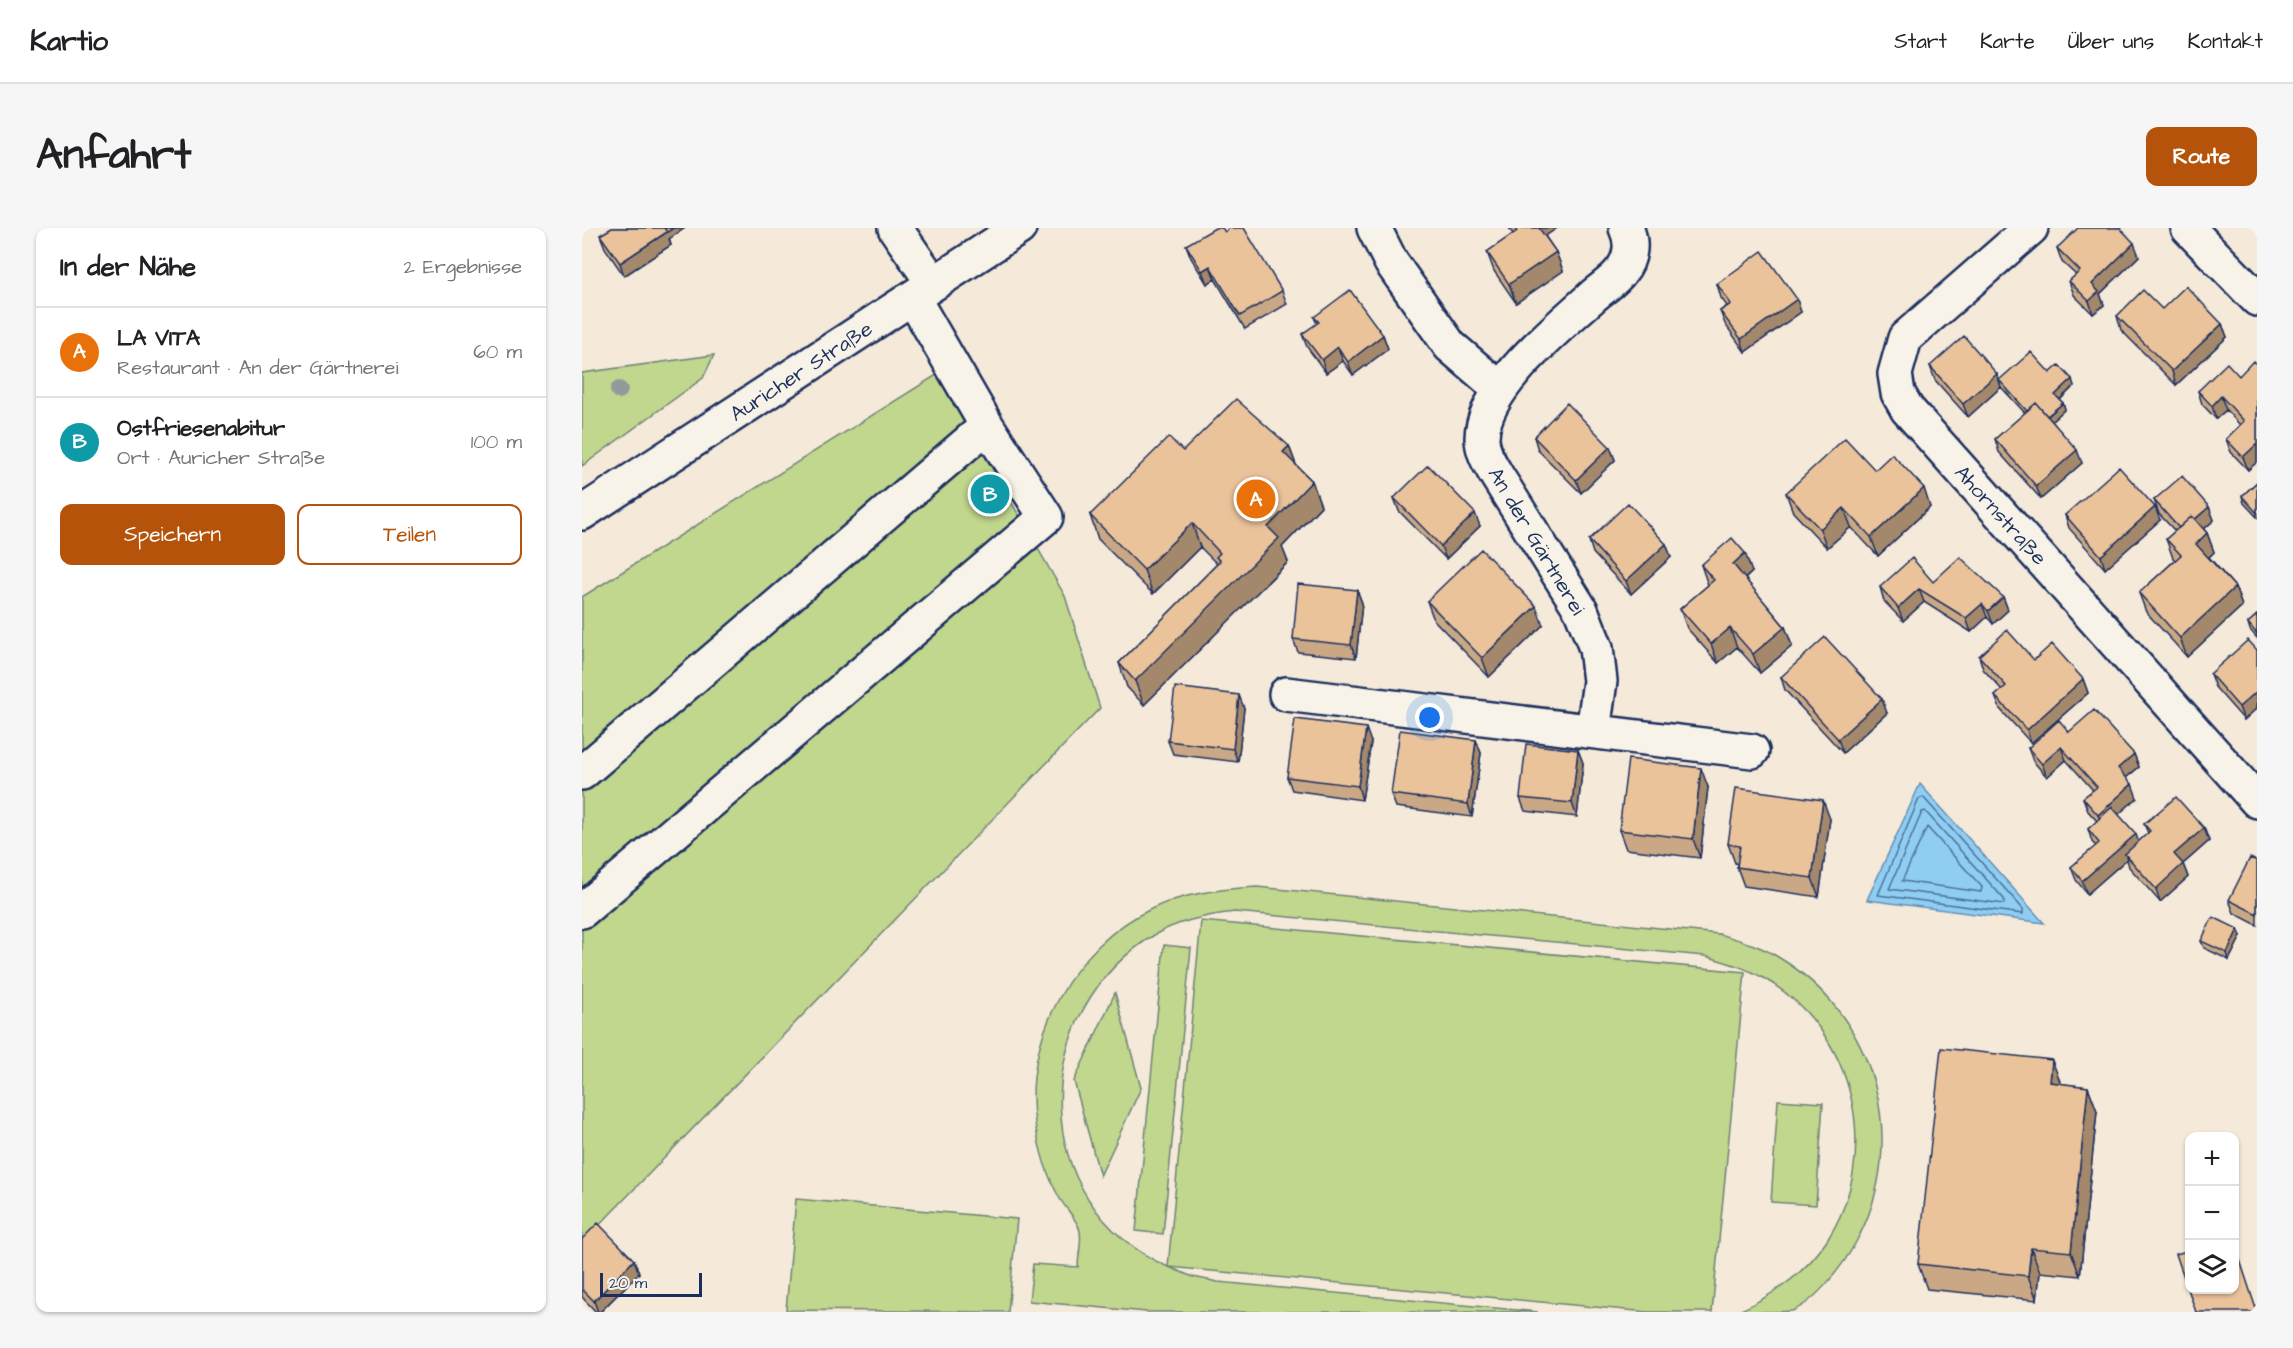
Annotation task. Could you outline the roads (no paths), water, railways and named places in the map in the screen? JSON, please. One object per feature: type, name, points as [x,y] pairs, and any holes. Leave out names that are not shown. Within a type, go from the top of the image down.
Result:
[{"type":"street","points":[[582,911],[1046,517],[987,426],[896,228]]},
{"type":"street","name":"Auricher Straße","points":[[582,513],[1019,228]]},
{"type":"street","points":[[1374,228],[1391,262],[1450,346],[1499,388]]},
{"type":"street","name":"An der Gärtnerei","points":[[1593,731],[1600,681],[1596,648],[1585,619],[1486,458],[1482,439],[1489,405],[1499,388],[1555,331],[1621,271],[1631,246],[1626,228]]},
{"type":"street","name":"Ahornstraße","points":[[2031,228],[1905,338],[1895,374],[1898,393],[1907,409],[2257,801]]},
{"type":"street","points":[[2188,228],[2257,299]]},
{"type":"street","points":[[582,773],[987,426]]},
{"type":"street","points":[[1286,694],[1752,751]]},
{"type":"water","points":[[1920,784],[2044,923],[1867,900]]},
{"type":"place","name":"Ostfriesenabitur","points":[[990,494]]},
{"type":"place","name":"LA VITA","points":[[1256,499]]}]
